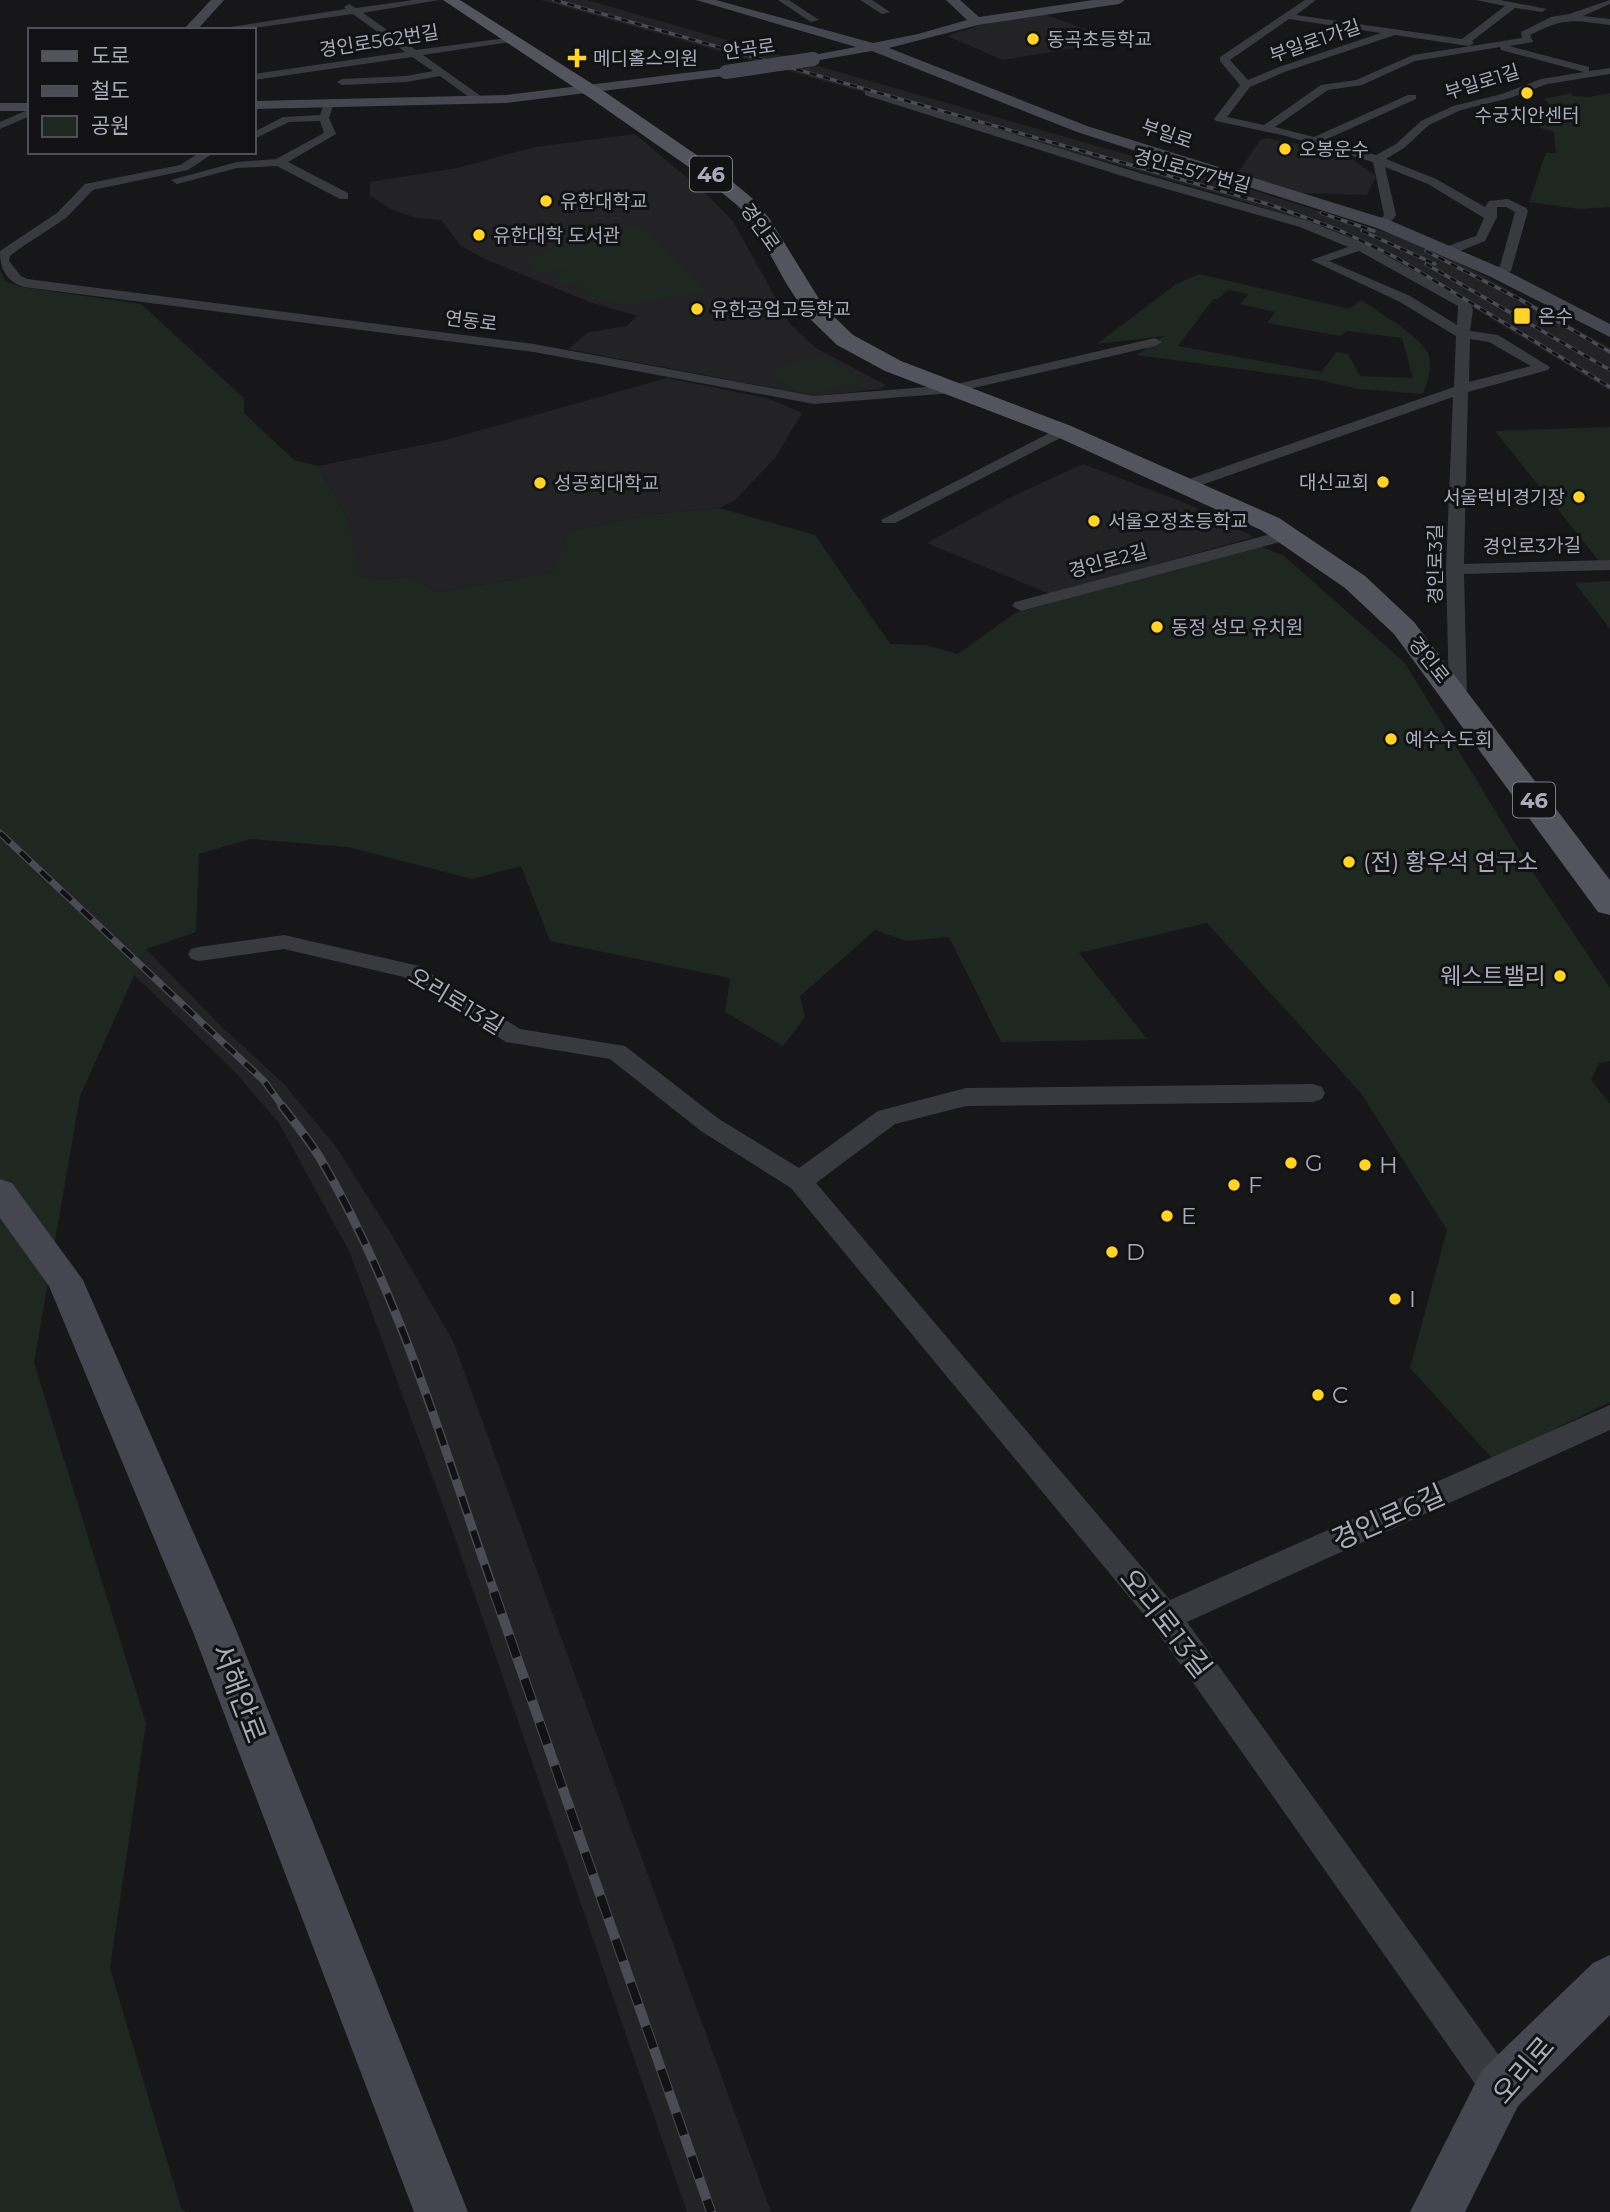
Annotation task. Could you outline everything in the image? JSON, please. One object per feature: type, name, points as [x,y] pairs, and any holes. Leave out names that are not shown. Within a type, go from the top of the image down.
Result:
[{"type":"main road","name":"경인로","points":[[450,0],[710,173],[744,202],[759,218],[816,312],[845,340],[893,366],[1063,431],[1187,485],[1286,535],[1356,582],[1404,628],[1610,904]]},
{"type":"street","points":[[192,28],[218,0]]},
{"type":"street","points":[[340,0],[481,101]]},
{"type":"street","points":[[231,28],[434,0]]},
{"type":"street","name":"부일로","points":[[702,0],[876,48],[1082,129],[1382,224],[1450,250],[1610,331]]},
{"type":"street","points":[[783,0],[814,20]]},
{"type":"street","points":[[865,0],[884,12]]},
{"type":"street","points":[[952,0],[976,21]]},
{"type":"street","name":"안곡로","points":[[256,105],[326,111],[373,103],[481,101],[589,90],[813,59],[876,48],[976,21],[1119,0]]},
{"type":"street","points":[[1286,16],[1311,0]]},
{"type":"street","points":[[1481,0],[1542,9]]},
{"type":"street","points":[[1571,17],[1610,1]]},
{"type":"street","points":[[1464,42],[1513,5]]},
{"type":"street","points":[[1286,16],[1494,46],[1605,72]]},
{"type":"street","name":"부일로1가길","points":[[1246,85],[1224,59],[1286,16]]},
{"type":"street","points":[[1267,128],[1325,87],[1358,83],[1413,58],[1529,40],[1524,34],[1554,19],[1571,17],[1610,22]]},
{"type":"street","name":"부일로1가길","points":[[1378,159],[1267,128],[1220,119],[1246,85],[1283,69],[1395,32]]},
{"type":"street","name":"경인로562번길","points":[[256,78],[510,39]]},
{"type":"street","name":"부일로1길","points":[[1378,159],[1400,146],[1425,123],[1457,108],[1506,96],[1545,81],[1605,72]]},
{"type":"street","points":[[342,82],[380,81],[442,73]]},
{"type":"street","points":[[373,103],[380,81]]},
{"type":"street","points":[[1358,83],[1371,86]]},
{"type":"street","name":"경인로577번길","points":[[869,93],[1139,177],[1269,213],[1360,247],[1464,304],[1466,310],[1462,334]]},
{"type":"street","points":[[1398,93],[1457,108]]},
{"type":"street","points":[[1313,141],[1423,99]]},
{"type":"street","points":[[1,107],[28,110]]},
{"type":"street","points":[[0,126],[28,111]]},
{"type":"street","points":[[81,201],[237,165],[279,162],[330,134],[326,111],[256,122]]},
{"type":"street","points":[[256,135],[287,119]]},
{"type":"street","points":[[0,126],[24,128]]},
{"type":"street","points":[[81,201],[89,187],[184,168],[206,154]]},
{"type":"street","points":[[1378,159],[1459,197],[1491,217]]},
{"type":"street","points":[[1378,159],[1390,215],[1382,224]]},
{"type":"street","points":[[279,162],[344,196]]},
{"type":"street","name":"연동로","points":[[81,201],[2,249],[2,261],[8,271],[24,284],[534,348],[814,400],[952,389]]},
{"type":"street","points":[[1450,250],[1481,238],[1491,217],[1490,209],[1493,204],[1508,203],[1522,211],[1506,268],[1495,272]]},
{"type":"street","points":[[1187,485],[1461,389],[1543,367],[1493,338],[1462,334],[1405,299],[1317,260],[1360,247]]},
{"type":"street","name":"경인로3길","points":[[1458,697],[1455,569],[1462,334]]},
{"type":"street","points":[[952,389],[1155,342]]},
{"type":"street","points":[[889,520],[1063,431]]},
{"type":"street","name":"경인로2길","points":[[1021,606],[1286,535]]},
{"type":"street","name":"경인로3가길","points":[[1455,569],[1610,565]]},
{"type":"street","name":"오리로13길","points":[[199,954],[284,942],[411,971],[514,1036],[617,1052],[710,1125],[800,1181],[1165,1617],[1500,2088]]},
{"type":"street","points":[[800,1181],[887,1117],[966,1097],[1313,1093]]},
{"type":"street","name":"서해안로","points":[[0,1192],[65,1280],[215,1632],[441,2212]]},
{"type":"street","name":"경인로6길","points":[[1165,1617],[1610,1417]]},
{"type":"street","name":"오리로","points":[[1437,2212],[1500,2088],[1610,1980]]},
{"type":"shaded area","points":[[541,0],[587,0],[1265,194],[1397,236],[1470,268],[1610,348],[1610,391],[1401,264],[1307,222],[1226,196]]},
{"type":"shaded area","name":"동곡초등학교","points":[[1044,14],[1119,41],[1003,60],[947,36],[981,25]]},
{"type":"shaded area","points":[[635,134],[703,191],[733,221],[790,324],[816,348],[886,385],[881,389],[816,396],[568,349],[589,332],[627,326],[637,316],[589,302],[485,259],[461,246],[441,220],[416,218],[391,209],[370,196],[370,182],[457,168],[535,147]]},
{"type":"shaded area","points":[[1266,138],[1341,152],[1376,176],[1367,195],[1301,193],[1233,174],[1242,167],[1260,140]]},
{"type":"shaded area","name":"성공회대학교","points":[[667,378],[767,398],[802,413],[775,458],[735,500],[719,508],[644,515],[568,532],[556,572],[437,592],[411,577],[381,580],[359,576],[347,517],[318,466],[442,441]]},
{"type":"shaded area","name":"서울오정초등학교","points":[[1083,464],[1188,504],[1254,537],[1050,594],[927,543],[1007,499]]},
{"type":"shaded area","points":[[146,949],[220,1025],[284,1084],[337,1148],[390,1232],[453,1341],[771,2212],[687,2212],[454,1535],[350,1253],[279,1123],[233,1070],[134,975]]},
{"type":"green space","points":[[1572,93],[1572,96],[1589,97],[1610,93],[1610,207],[1579,209],[1529,202],[1546,153],[1556,153],[1554,132],[1540,128],[1539,112],[1559,112],[1544,99]]},
{"type":"green space","points":[[641,226],[707,292],[625,305],[592,299],[578,283],[561,285],[551,274],[568,271],[544,241]]},
{"type":"green space","points":[[551,252],[566,269],[537,273],[523,256]]},
{"type":"green space","points":[[0,269],[5,281],[21,287],[141,304],[244,398],[244,413],[294,460],[318,466],[347,517],[360,576],[381,580],[411,577],[437,592],[555,572],[568,532],[644,515],[719,508],[815,535],[890,644],[925,645],[958,654],[1015,613],[1260,546],[1284,556],[1405,663],[1532,871],[1610,988],[1610,1061],[1599,1063],[1591,1080],[1610,1104],[1610,1402],[1493,1459],[1410,1368],[1447,1230],[1361,1093],[1207,923],[1079,953],[1147,1039],[1001,1042],[949,937],[906,941],[875,930],[800,996],[805,1017],[783,1046],[725,1012],[730,978],[550,941],[521,866],[472,879],[348,847],[250,839],[199,854],[196,932],[146,949],[80,1096],[34,1363],[146,1723],[110,1968],[181,2208],[186,2212],[0,2212]]},
{"type":"green space","points":[[1199,274],[1349,309],[1361,300],[1410,334],[1425,349],[1430,366],[1423,394],[1358,389],[1320,380],[1137,355],[1164,336],[1097,344],[1176,284]],"holes":[[[1228,290],[1249,294],[1240,304],[1275,312],[1267,323],[1340,336],[1347,331],[1402,338],[1413,378],[1360,376],[1348,354],[1337,352],[1321,372],[1178,346],[1213,299],[1218,299]]]},
{"type":"green space","points":[[823,356],[862,380],[816,393],[799,392],[766,370]]},
{"type":"green space","name":"서울럭비경기장","points":[[1610,427],[1610,562],[1600,562],[1495,431]]},
{"type":"green space","points":[[1610,581],[1610,629],[1575,583]]},
{"type":"railway","points":[[554,0],[1271,205],[1339,230],[1397,258],[1610,387]]},
{"type":"railway","points":[[1321,213],[1374,231]]},
{"type":"railway","points":[[1362,231],[1435,264]]},
{"type":"railway","points":[[1426,251],[1523,301],[1610,352]]},
{"type":"railway","points":[[1426,264],[1610,370]]},
{"type":"railway","points":[[0,833],[264,1081],[283,1107]]},
{"type":"railway","points":[[282,1106],[320,1158],[374,1262],[418,1372],[495,1594]]},
{"type":"railway","points":[[494,1592],[711,2212]]},
{"type":"place","name":"동곡초등학교","points":[[1033,39]]},
{"type":"place","name":"메디홀스의원","points":[[577,58]]},
{"type":"place","name":"수궁치안센터","points":[[1527,93]]},
{"type":"place","name":"오봉운수","points":[[1285,149]]},
{"type":"place","name":"유한대학교","points":[[546,201]]},
{"type":"place","name":"유한대학 도서관","points":[[479,235]]},
{"type":"place","name":"유한공업고등학교","points":[[697,309]]},
{"type":"place","name":"온수","points":[[1522,316]]},
{"type":"place","name":"대신교회","points":[[1383,482]]},
{"type":"place","name":"성공회대학교","points":[[540,483]]},
{"type":"place","name":"서울럭비경기장","points":[[1579,497]]},
{"type":"place","name":"서울오정초등학교","points":[[1094,521]]},
{"type":"place","name":"동정 성모 유치원","points":[[1157,627]]},
{"type":"place","name":"예수수도회","points":[[1391,739]]},
{"type":"place","name":"(전) 황우석 연구소","points":[[1349,862]]},
{"type":"place","name":"웨스트밸리","points":[[1560,976]]},
{"type":"place","name":"G","points":[[1291,1163]]},
{"type":"place","name":"H","points":[[1365,1165]]},
{"type":"place","name":"F","points":[[1234,1185]]},
{"type":"place","name":"E","points":[[1167,1216]]},
{"type":"place","name":"D","points":[[1112,1252]]},
{"type":"place","name":"I","points":[[1395,1299]]},
{"type":"place","name":"C","points":[[1318,1395]]}]
